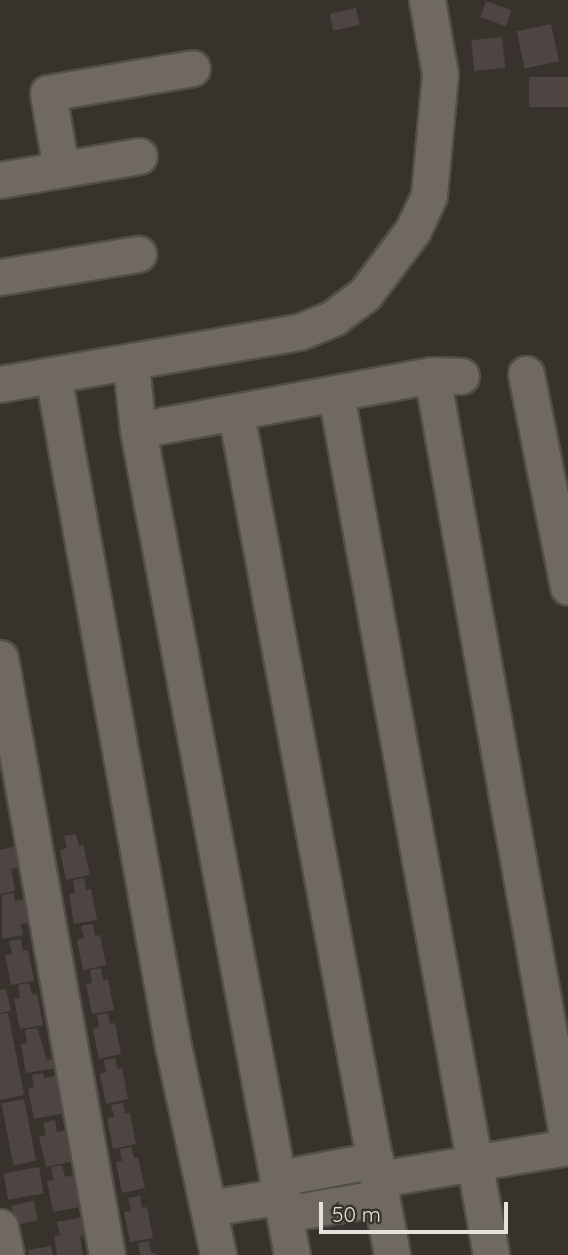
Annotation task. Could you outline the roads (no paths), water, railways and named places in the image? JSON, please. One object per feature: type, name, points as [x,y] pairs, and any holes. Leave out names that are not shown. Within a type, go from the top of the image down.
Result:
[{"type":"street","points":[[0,384],[299,332],[333,318],[365,294],[413,230],[429,195],[440,74],[427,0]]},
{"type":"street","points":[[61,169],[48,93],[192,68]]},
{"type":"street","points":[[0,180],[139,156]]},
{"type":"street","points":[[0,277],[138,254]]},
{"type":"street","points":[[526,374],[568,587]]},
{"type":"street","points":[[53,375],[173,1046],[218,1255]]},
{"type":"street","points":[[132,375],[138,430],[292,1255]]},
{"type":"street","points":[[138,430],[446,376],[568,1140]]},
{"type":"street","points":[[336,394],[491,1255]]},
{"type":"street","points":[[236,412],[392,1255]]},
{"type":"street","points":[[0,658],[107,1255]]},
{"type":"street","points":[[209,1208],[568,1147]]},
{"type":"street","points":[[0,1227],[6,1255]]}]
